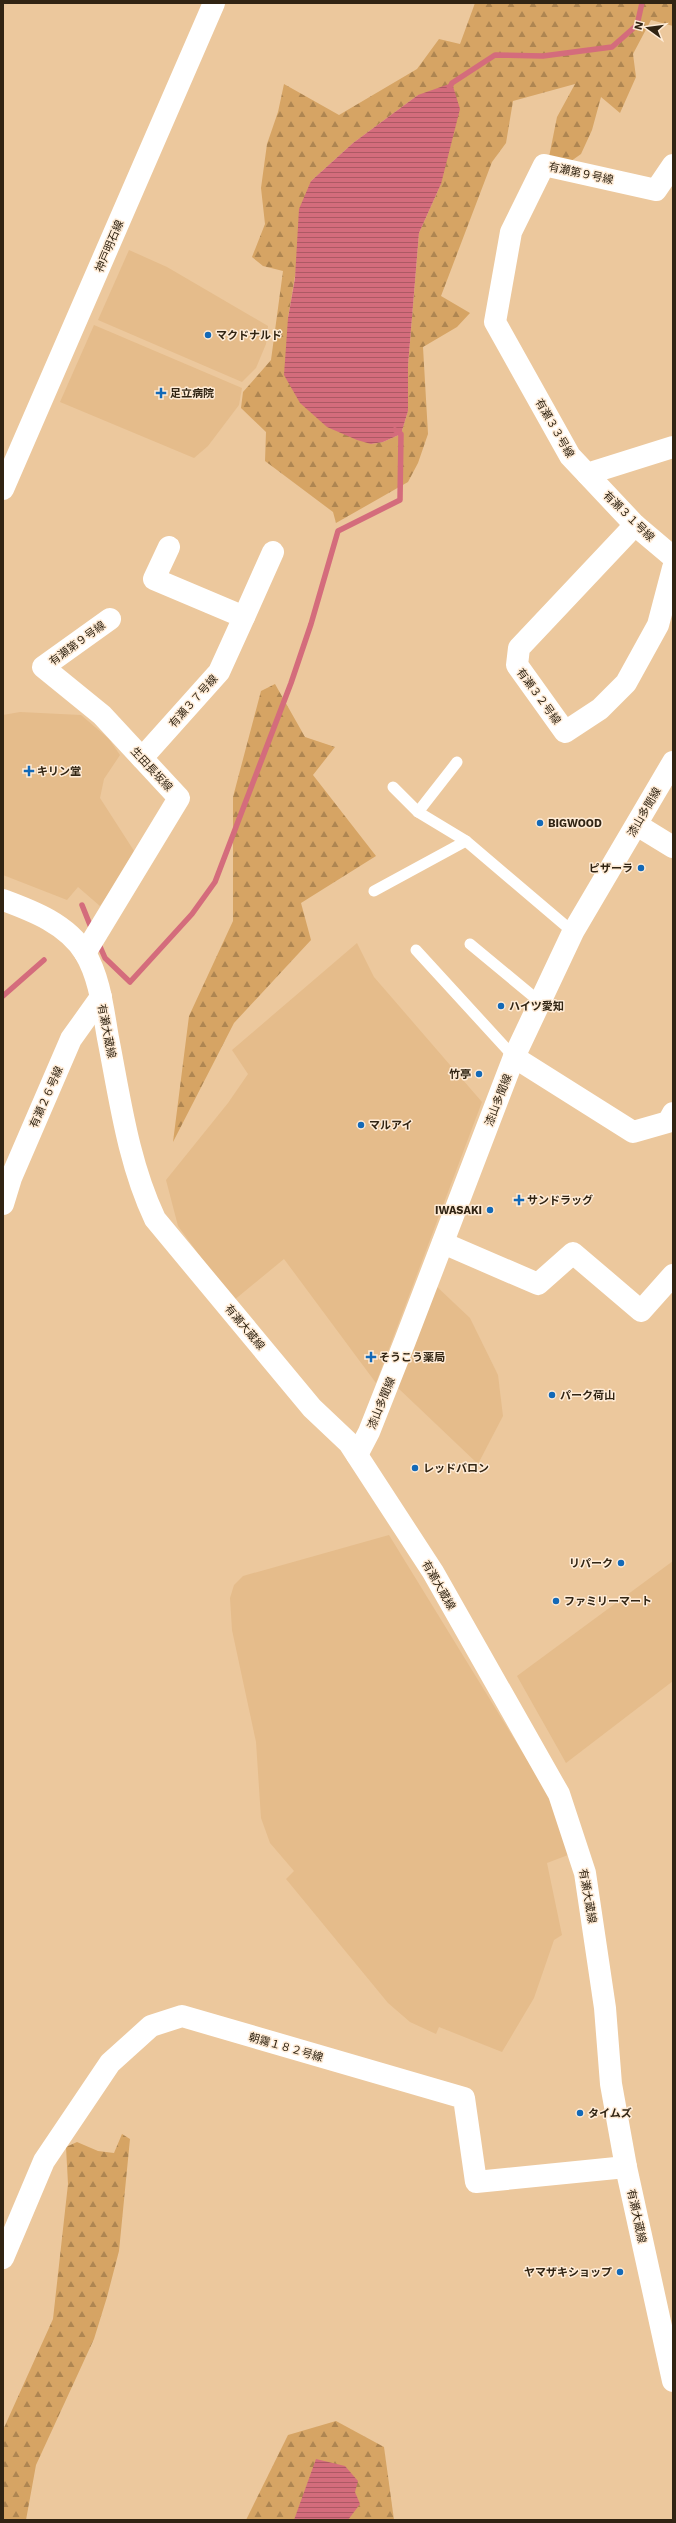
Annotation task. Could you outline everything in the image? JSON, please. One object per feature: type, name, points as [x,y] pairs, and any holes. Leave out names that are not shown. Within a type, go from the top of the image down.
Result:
[{"type":"street","name":"神戸明石線","points":[[3,489],[214,3]]},
{"type":"street","name":"有瀬第９号線","points":[[495,322],[511,232],[544,165],[656,190],[673,165]]},
{"type":"street","name":"有瀬３３号線","points":[[495,322],[570,456],[587,474]]},
{"type":"street","points":[[587,474],[673,447]]},
{"type":"street","name":"有瀬３１号線","points":[[587,474],[635,525],[673,557]]},
{"type":"street","name":"有瀬３２号線","points":[[635,525],[519,648],[517,665],[565,732],[600,709],[626,682],[658,625],[673,568]]},
{"type":"street","points":[[169,547],[154,579],[244,617]]},
{"type":"street","name":"有瀬３７号線","points":[[142,758],[219,672],[274,552]]},
{"type":"street","name":"有瀬第９号線","points":[[43,667],[110,619]]},
{"type":"street","name":"生田長坂線","points":[[43,667],[102,715],[179,798],[85,953]]},
{"type":"street","name":"漆山多聞線","points":[[357,1455],[369,1432],[514,1057],[573,932],[673,762]]},
{"type":"street","points":[[637,825],[673,847]]},
{"type":"street","name":"有瀬大蔵線","points":[[3,900],[27,909],[58,925],[85,953],[101,997],[132,1159],[141,1189],[154,1219],[312,1408],[349,1443],[433,1572],[559,1794],[585,1873],[605,2008],[611,2084],[626,2167],[673,2381]]},
{"type":"street","name":"有瀬２６号線","points":[[3,1204],[11,1178],[71,1039],[101,997]]},
{"type":"street","points":[[514,1057],[633,1132],[668,1122],[673,1113]]},
{"type":"street","points":[[443,1243],[538,1284],[573,1252],[641,1311],[673,1275]]},
{"type":"street","name":"朝霧１８２号線","points":[[3,2258],[44,2161],[110,2063],[151,2026],[182,2016],[464,2098],[476,2182],[626,2167]]},
{"type":"lane","points":[[418,812],[457,762]]},
{"type":"lane","points":[[393,787],[418,812],[466,841],[573,932]]},
{"type":"lane","points":[[374,891],[466,841]]},
{"type":"lane","points":[[470,944],[540,1002]]},
{"type":"lane","points":[[416,950],[514,1057]]},
{"type":"shaded area","points":[[452,83],[460,109],[441,184],[419,233],[408,366],[408,411],[401,434],[383,442],[371,444],[357,440],[327,427],[300,403],[284,375],[288,318],[295,278],[299,209],[311,181],[353,143],[418,95]]},
{"type":"shaded area","points":[[129,250],[167,267],[268,326],[266,344],[256,368],[242,382],[98,320]]},
{"type":"shaded area","points":[[94,325],[242,388],[239,405],[208,446],[194,458],[60,402]]},
{"type":"shaded area","points":[[20,712],[81,715],[109,739],[120,755],[104,779],[100,798],[136,854],[100,906],[78,887],[67,900],[3,875],[3,715]]},
{"type":"shaded area","points":[[357,943],[374,977],[482,1102],[376,1383],[284,1259],[233,1301],[178,1226],[166,1180],[228,1103],[248,1074],[232,1050]]},
{"type":"shaded area","points":[[435,1285],[470,1318],[498,1375],[503,1416],[478,1464],[397,1387]]},
{"type":"shaded area","points":[[389,1535],[553,1802],[568,1855],[547,1863],[562,1935],[554,1940],[534,1998],[502,2052],[439,2027],[436,2034],[410,2022],[388,2003],[286,1879],[294,1871],[270,1843],[261,1818],[256,1742],[232,1630],[230,1598],[234,1585],[243,1576]]},
{"type":"shaded area","points":[[673,1561],[673,1681],[566,1763],[517,1676]]},
{"type":"shaded area","points":[[316,2459],[345,2466],[358,2481],[355,2492],[360,2504],[348,2520],[294,2520]]},
{"type":"green space","points":[[475,3],[673,3],[673,26],[651,20],[633,54],[636,77],[620,113],[601,97],[592,130],[581,154],[567,164],[549,157],[557,117],[575,84],[513,101],[506,143],[492,162],[441,296],[470,313],[457,327],[423,347],[428,434],[418,463],[408,482],[336,523],[333,512],[265,461],[266,432],[241,408],[243,392],[271,360],[283,271],[263,266],[252,257],[265,224],[261,188],[267,144],[278,112],[284,84],[339,115],[417,69],[439,39],[460,44]],"holes":[[[418,95],[441,184],[419,233],[408,366],[408,411],[401,434],[383,442],[371,444],[288,318],[311,181],[353,143]]]},
{"type":"green space","points":[[275,684],[305,737],[335,747],[313,775],[376,856],[301,903],[311,940],[234,1023],[173,1142],[189,1016],[233,921],[233,797],[261,691]]},
{"type":"green space","points":[[122,2134],[130,2139],[119,2251],[107,2297],[94,2339],[36,2465],[26,2520],[3,2520],[3,2430],[53,2319],[68,2184],[66,2147],[77,2142],[98,2151],[114,2153]]},
{"type":"green space","points":[[336,2421],[384,2447],[394,2520],[246,2520],[288,2435]]},
{"type":"waterway","points":[[449,89],[452,83],[495,55],[543,56],[612,47],[637,25],[642,3]]},
{"type":"waterway","points":[[98,942],[105,958],[130,982],[192,914],[215,882],[291,683],[311,624],[338,531],[400,500],[401,434],[395,430]]},
{"type":"waterway","points":[[82,905],[92,930]]},
{"type":"waterway","points":[[3,996],[44,960]]},
{"type":"place","name":"マクドナルド","points":[[208,335]]},
{"type":"place","name":"足立病院","points":[[161,393]]},
{"type":"place","name":"キリン堂","points":[[29,771]]},
{"type":"place","name":"BIGWOOD","points":[[540,823]]},
{"type":"place","name":"ピザーラ","points":[[641,868]]},
{"type":"place","name":"ハイツ愛知","points":[[501,1006]]},
{"type":"place","name":"竹亭","points":[[479,1074]]},
{"type":"place","name":"マルアイ","points":[[361,1125]]},
{"type":"place","name":"サンドラッグ","points":[[519,1200]]},
{"type":"place","name":"IWASAKI","points":[[490,1210]]},
{"type":"place","name":"そうこう薬局","points":[[371,1357]]},
{"type":"place","name":"パーク荷山","points":[[552,1395]]},
{"type":"place","name":"レッドバロン","points":[[415,1468]]},
{"type":"place","name":"リパーク","points":[[621,1563]]},
{"type":"place","name":"ファミリーマート","points":[[556,1601]]},
{"type":"place","name":"タイムズ","points":[[580,2113]]},
{"type":"place","name":"ヤマザキショップ","points":[[620,2272]]}]
